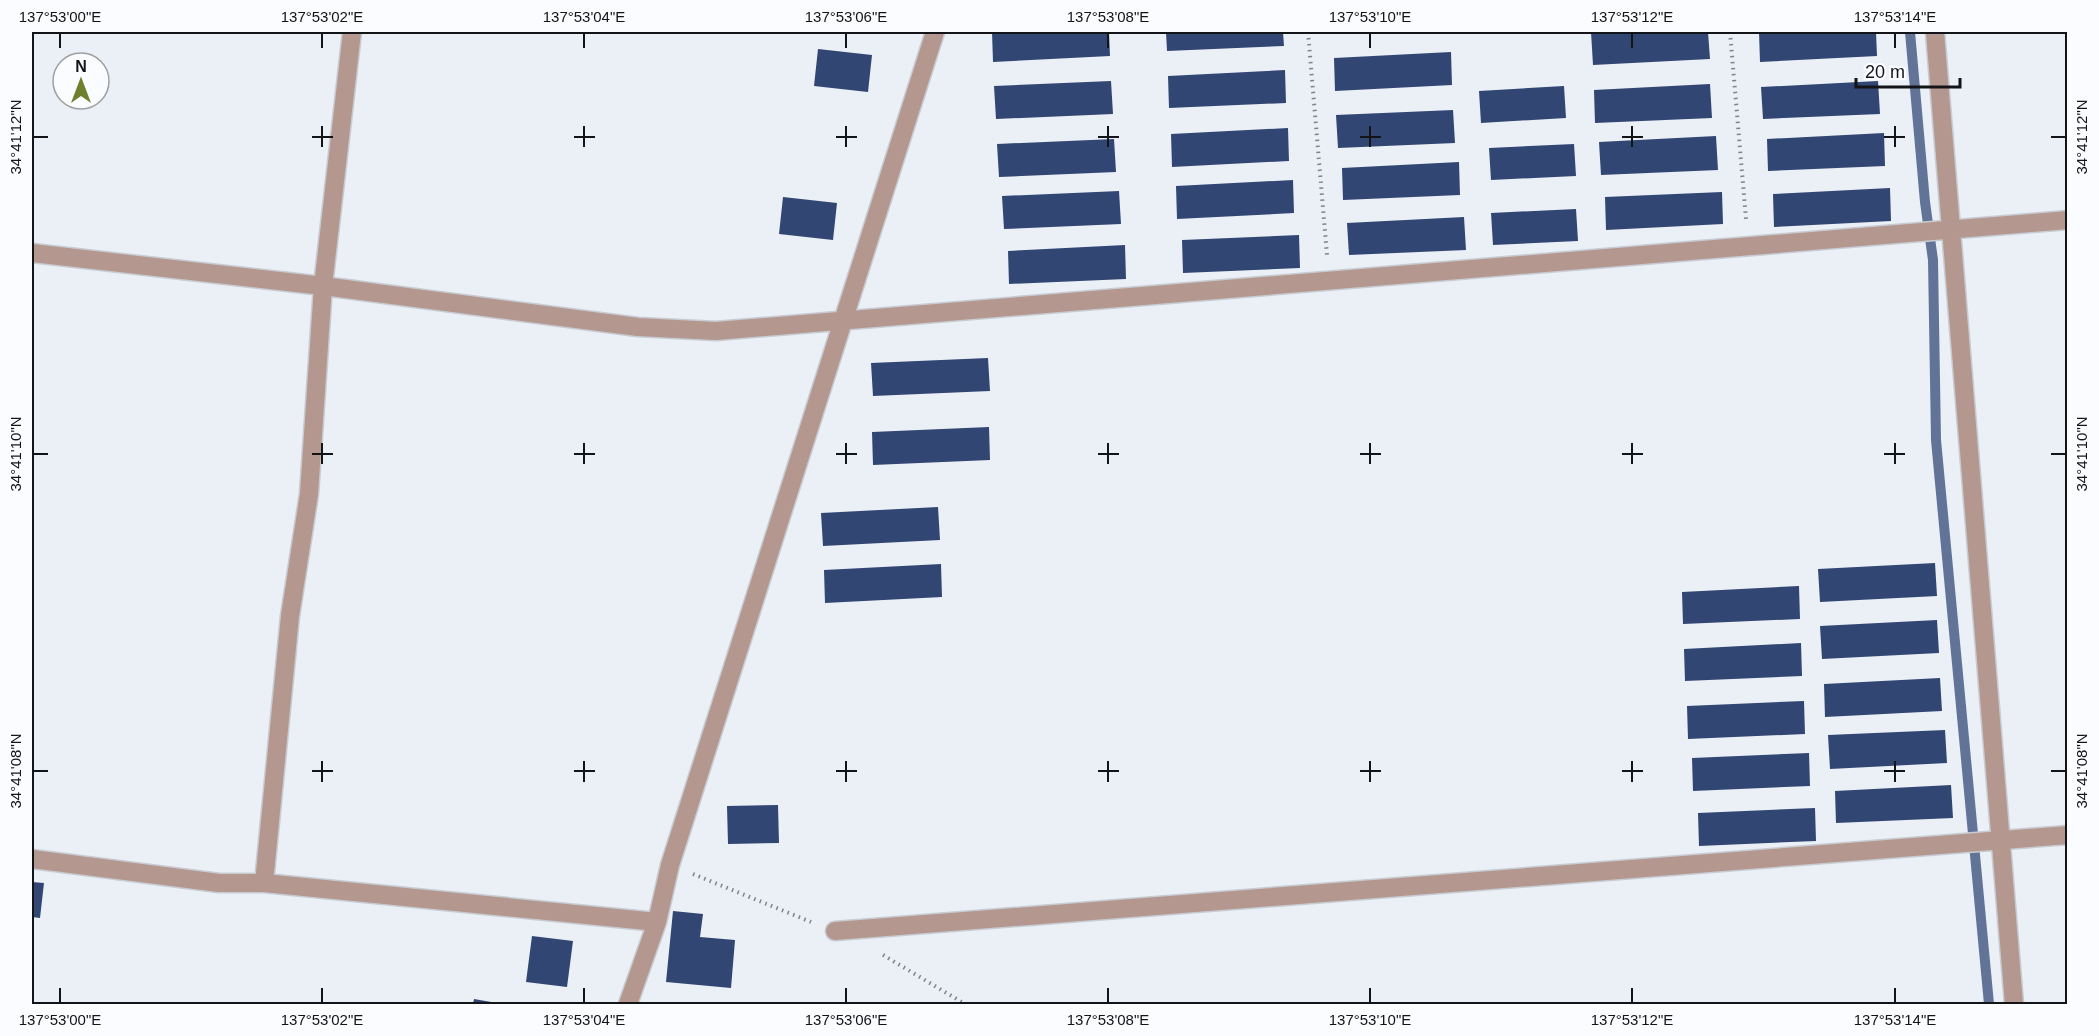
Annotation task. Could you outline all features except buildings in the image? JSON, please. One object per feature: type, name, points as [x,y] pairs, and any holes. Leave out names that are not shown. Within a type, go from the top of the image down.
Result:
[{"type":"street","points":[[264,883],[290,616],[309,494],[323,286],[352,32]]},
{"type":"street","points":[[628,1005],[657,922],[670,865],[936,32]]},
{"type":"street","points":[[1935,32],[2014,1005]]},
{"type":"street","points":[[32,253],[323,286],[638,327],[716,331],[2067,220]]},
{"type":"street","points":[[835,931],[2067,835]]},
{"type":"street","points":[[32,859],[219,883],[264,883],[657,922]]},
{"type":"path","points":[[1308,32],[1329,281]]},
{"type":"path","points":[[1730,32],[1748,247]]},
{"type":"waterway","points":[[1910,32],[1925,202],[1933,260],[1936,440],[1989,1004]]}]
